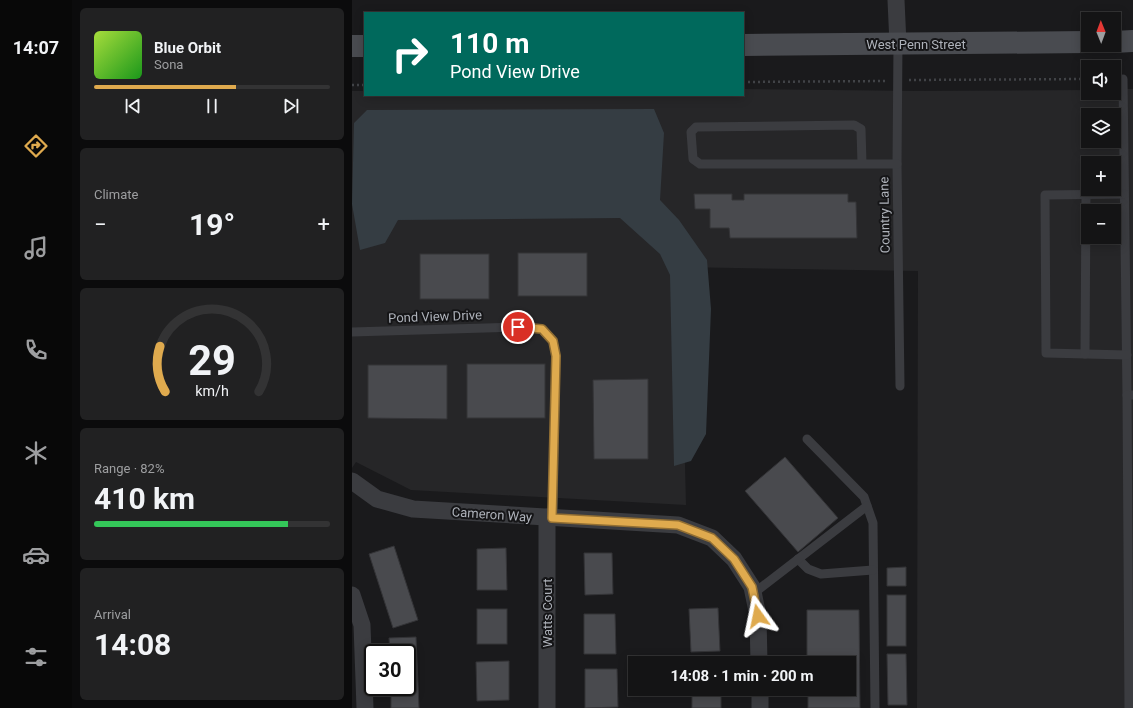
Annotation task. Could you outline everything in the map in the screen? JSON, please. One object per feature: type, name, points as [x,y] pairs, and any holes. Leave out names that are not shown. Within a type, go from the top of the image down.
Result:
[{"type":"main road","name":"West Penn Street","points":[[744,45],[1081,42]]},
{"type":"main road","points":[[1121,42],[1133,42]]},
{"type":"main road","points":[[352,46],[364,46]]},
{"type":"street","points":[[896,0],[898,44]]},
{"type":"street","name":"Cameron Way","points":[[354,488],[377,499],[413,509],[678,525],[712,538],[734,559],[752,587],[758,616],[759,656]]},
{"type":"street","name":"Watts Court","points":[[547,708],[550,517]]},
{"type":"street","points":[[352,595],[362,625],[365,708]]},
{"type":"street","points":[[760,696],[760,708]]},
{"type":"lane","name":"Country Lane","points":[[898,44],[896,81],[900,386]]},
{"type":"lane","points":[[1123,79],[1124,194],[1130,314],[1127,355],[1130,395],[1129,708]]},
{"type":"lane","points":[[1123,122],[1133,122]]},
{"type":"lane","points":[[862,164],[861,129],[854,125],[696,127],[691,132],[693,159],[700,164],[862,164],[897,164]]},
{"type":"lane","points":[[1081,195],[1045,195],[1046,353],[1127,355]]},
{"type":"lane","points":[[1085,354],[1086,196]]},
{"type":"lane","name":"Pond View Drive","points":[[352,332],[518,327],[542,329],[553,341],[556,356],[550,517]]},
{"type":"lane","points":[[807,439],[864,497],[873,523],[875,708]]},
{"type":"lane","points":[[754,593],[867,506]]},
{"type":"lane","points":[[798,559],[808,569],[821,574],[874,570]]},
{"type":"path","points":[[744,82],[1081,79]]},
{"type":"path","points":[[352,85],[364,85]]},
{"type":"shaded area","points":[[744,89],[917,91],[1081,90],[1081,100],[1121,100],[1121,89],[1133,89],[1133,708],[917,708],[918,271],[680,267],[686,505],[411,490],[356,462],[352,468],[352,91],[364,91],[364,96],[744,96]]},
{"type":"shaded area","points":[[654,109],[664,133],[660,200],[679,220],[707,260],[711,309],[706,434],[691,461],[674,466],[670,275],[660,254],[620,218],[398,220],[385,243],[360,250],[352,204],[354,123],[367,110]]},
{"type":"building","points":[[694,194],[732,194],[732,200],[744,200],[744,194],[848,194],[848,202],[856,202],[857,238],[730,238],[729,228],[710,228],[710,209],[695,209]]},
{"type":"building","points":[[518,253],[587,253],[587,296],[518,296]]},
{"type":"building","points":[[420,254],[489,254],[489,299],[420,299]]},
{"type":"building","points":[[467,364],[545,364],[545,418],[467,418]]},
{"type":"building","points":[[368,365],[447,365],[447,419],[368,418]]},
{"type":"building","points":[[648,379],[648,459],[594,459],[593,380]]},
{"type":"building","points":[[785,457],[838,518],[798,552],[745,491]]},
{"type":"building","points":[[394,546],[418,620],[393,628],[369,554]]},
{"type":"building","points":[[506,548],[507,590],[477,590],[477,549]]},
{"type":"building","points":[[584,553],[612,553],[613,594],[585,595]]},
{"type":"building","points":[[906,567],[906,586],[887,586],[887,568]]},
{"type":"building","points":[[887,595],[906,595],[906,646],[887,646]]},
{"type":"building","points":[[718,608],[720,651],[691,652],[689,609]]},
{"type":"building","points":[[477,609],[507,609],[507,644],[477,644]]},
{"type":"building","points":[[807,610],[859,610],[860,708],[808,708],[808,696],[856,696],[856,656],[807,656]]},
{"type":"building","points":[[584,614],[615,614],[616,654],[584,654]]},
{"type":"building","points":[[416,637],[419,708],[391,708],[391,696],[416,696],[416,644],[389,644],[389,638]]},
{"type":"building","points":[[887,654],[906,654],[907,705],[888,705]]},
{"type":"building","points":[[509,661],[509,700],[477,701],[476,662]]},
{"type":"building","points":[[585,669],[617,669],[618,707],[585,708]]},
{"type":"building","points":[[692,696],[721,696],[721,708],[692,708]]},
{"type":"route","points":[[518,327],[542,329],[553,341],[556,356],[552,518],[678,525],[712,538],[734,559],[752,587],[758,616]]}]
